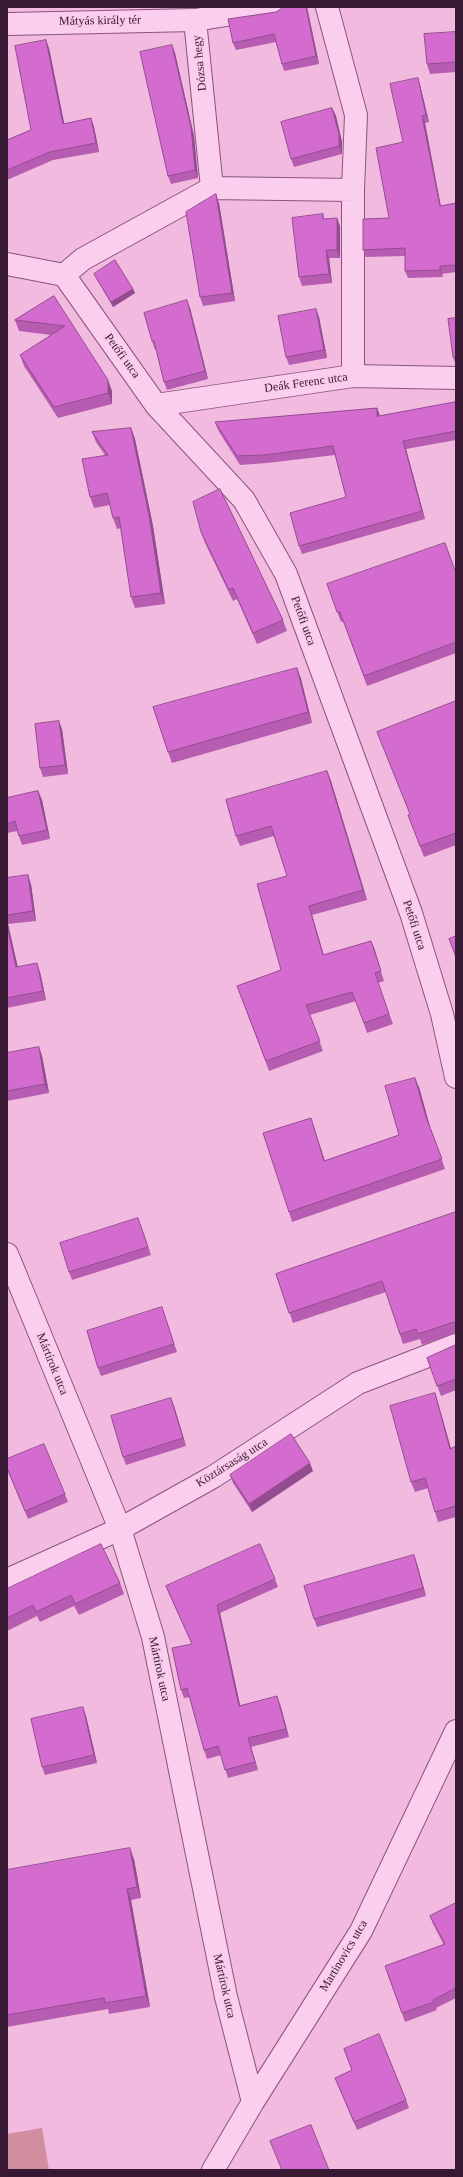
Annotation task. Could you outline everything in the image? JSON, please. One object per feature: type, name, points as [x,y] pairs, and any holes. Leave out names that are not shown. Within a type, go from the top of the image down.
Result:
[{"type":"street","name":"Dózsa hegy","points":[[212,188],[195,20],[276,7]]},
{"type":"street","points":[[326,7],[356,115],[353,190],[353,376]]},
{"type":"street","name":"Mátyás király tér","points":[[11,19],[195,20]]},
{"type":"street","points":[[7,264],[64,275],[83,259],[212,188],[353,190]]},
{"type":"street","name":"Petőfi utca","points":[[64,275],[156,405],[244,500],[286,574],[411,913],[449,1009],[456,1077]]},
{"type":"street","name":"Deák Ferenc utca","points":[[156,405],[353,376],[456,378]]},
{"type":"street","name":"Mártírok utca","points":[[7,1254],[120,1529],[153,1637],[226,1997],[253,2102]]},
{"type":"street","name":"Köztársaság utca","points":[[7,1580],[120,1529],[213,1477],[358,1384],[456,1345]]},
{"type":"street","name":"Martinovics utca","points":[[213,2170],[253,2102],[361,1931],[456,1731]]},
{"type":"shaded area","points":[[42,2128],[49,2170],[7,2170],[7,2134]]},
{"type":"building","points":[[282,7],[306,7],[316,56],[282,64],[274,34],[233,43],[228,19],[276,12]]},
{"type":"building","points":[[456,32],[456,62],[427,64],[424,34]]},
{"type":"building","points":[[46,40],[63,124],[91,118],[96,143],[50,152],[7,170],[7,140],[31,130],[15,46]]},
{"type":"building","points":[[172,45],[191,127],[195,170],[168,176],[140,52]]},
{"type":"building","points":[[418,78],[426,115],[422,116],[440,206],[456,203],[456,265],[440,266],[440,270],[405,271],[405,248],[363,250],[363,219],[389,218],[376,148],[403,142],[390,84]]},
{"type":"building","points":[[332,108],[339,134],[339,146],[291,159],[281,122]]},
{"type":"building","points":[[216,194],[232,293],[200,297],[186,212]]},
{"type":"building","points":[[323,214],[323,219],[337,218],[337,250],[326,250],[329,274],[299,277],[292,218]]},
{"type":"building","points":[[115,260],[133,289],[111,302],[94,274]]},
{"type":"building","points":[[54,296],[108,380],[108,393],[54,407],[20,355],[65,326],[15,320]]},
{"type":"building","points":[[187,300],[205,371],[164,382],[154,341],[152,341],[144,313]]},
{"type":"building","points":[[316,309],[324,350],[286,357],[278,316]]},
{"type":"building","points":[[456,318],[456,358],[453,357],[448,319]]},
{"type":"building","points":[[456,402],[456,431],[403,441],[422,511],[299,546],[290,513],[346,497],[333,446],[264,455],[237,456],[215,422],[377,408],[377,416]]},
{"type":"building","points":[[131,428],[149,515],[161,593],[131,597],[119,517],[113,518],[107,493],[90,497],[82,459],[108,455],[92,432]]},
{"type":"building","points":[[220,489],[283,620],[253,633],[233,588],[229,590],[201,532],[193,502]]},
{"type":"building","points":[[445,543],[456,573],[456,642],[364,676],[340,612],[337,612],[327,584]]},
{"type":"building","points":[[297,668],[308,712],[168,752],[153,707]]},
{"type":"building","points":[[456,701],[456,833],[420,846],[408,815],[410,814],[377,732]]},
{"type":"building","points":[[59,721],[65,765],[40,768],[35,724]]},
{"type":"building","points":[[327,771],[363,890],[309,906],[323,955],[371,941],[381,971],[375,973],[389,1014],[364,1023],[352,992],[306,1005],[320,1041],[266,1061],[237,986],[281,970],[257,884],[287,876],[271,826],[236,836],[226,800]]},
{"type":"building","points":[[38,791],[47,830],[19,836],[15,821],[7,824],[7,798]]},
{"type":"building","points":[[28,875],[33,911],[7,915],[7,878]]},
{"type":"building","points":[[7,925],[16,967],[37,963],[43,991],[7,998]]},
{"type":"building","points":[[456,936],[456,957],[449,939]]},
{"type":"building","points":[[39,1047],[45,1084],[7,1091],[7,1053]]},
{"type":"building","points":[[415,1078],[426,1117],[442,1159],[289,1212],[263,1133],[311,1118],[324,1161],[399,1135],[385,1086]]},
{"type":"building","points":[[456,1212],[456,1323],[454,1322],[418,1334],[416,1329],[400,1334],[382,1281],[289,1313],[276,1274]]},
{"type":"building","points":[[138,1218],[148,1247],[69,1272],[60,1243]]},
{"type":"building","points":[[162,1307],[174,1344],[98,1368],[87,1331]]},
{"type":"building","points":[[456,1345],[456,1379],[437,1386],[427,1358]]},
{"type":"building","points":[[435,1393],[450,1449],[456,1446],[456,1506],[435,1512],[425,1478],[411,1482],[390,1406]]},
{"type":"building","points":[[171,1398],[183,1438],[123,1457],[111,1416]]},
{"type":"building","points":[[291,1434],[310,1463],[249,1504],[230,1475]]},
{"type":"building","points":[[44,1444],[65,1494],[25,1511],[7,1468],[7,1459]]},
{"type":"building","points":[[101,1544],[120,1583],[75,1604],[71,1595],[36,1612],[33,1605],[7,1618],[7,1589]]},
{"type":"building","points":[[260,1544],[275,1579],[217,1605],[239,1706],[277,1696],[286,1729],[248,1738],[255,1762],[225,1770],[218,1746],[204,1750],[187,1688],[181,1690],[172,1648],[192,1644],[166,1586]]},
{"type":"building","points":[[414,1555],[423,1588],[314,1619],[304,1586]]},
{"type":"building","points":[[83,1707],[94,1755],[42,1767],[31,1719]]},
{"type":"building","points":[[130,1848],[137,1887],[127,1889],[146,1996],[105,2003],[104,1998],[7,2015],[7,1870]]},
{"type":"building","points":[[456,1903],[456,1988],[433,2000],[434,2002],[402,2013],[385,1966],[445,1944],[430,1916]]},
{"type":"building","points":[[379,2034],[406,2100],[354,2122],[335,2078],[352,2070],[344,2049]]},
{"type":"building","points":[[311,2125],[329,2170],[282,2170],[270,2141]]}]
